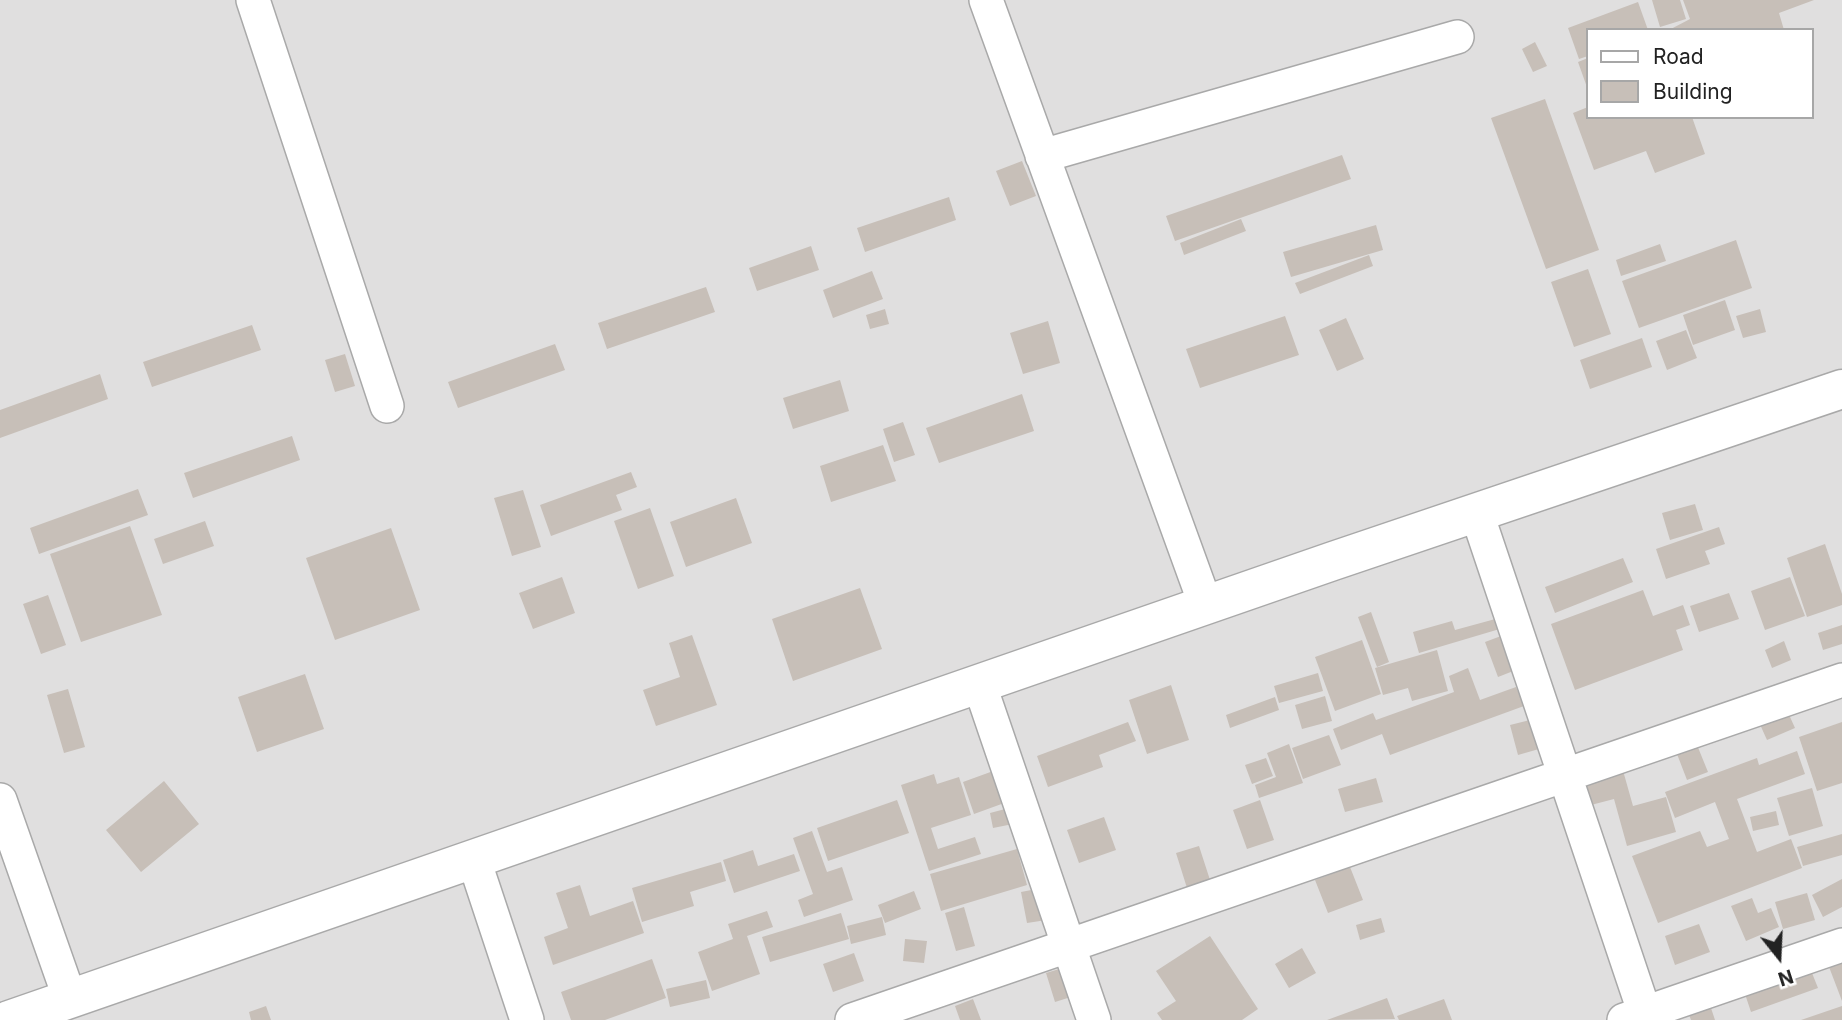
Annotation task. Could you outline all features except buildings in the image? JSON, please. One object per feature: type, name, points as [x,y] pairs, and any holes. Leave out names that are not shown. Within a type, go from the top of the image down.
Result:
[{"type":"street","points":[[253,0],[387,406]]},
{"type":"street","points":[[986,0],[1206,606]]},
{"type":"street","points":[[1042,156],[1457,37]]},
{"type":"street","points":[[9,1020],[979,682],[1476,511],[1842,389]]},
{"type":"street","points":[[1476,511],[1564,775],[1638,1018],[1842,945]]},
{"type":"street","points":[[852,1020],[1842,680]]},
{"type":"street","points":[[979,682],[1094,1020]]},
{"type":"street","points":[[0,800],[70,999]]},
{"type":"street","points":[[474,860],[527,1020]]},
{"type":"shaded area","points":[[0,0],[1842,0],[1842,1020],[0,1020]]}]
